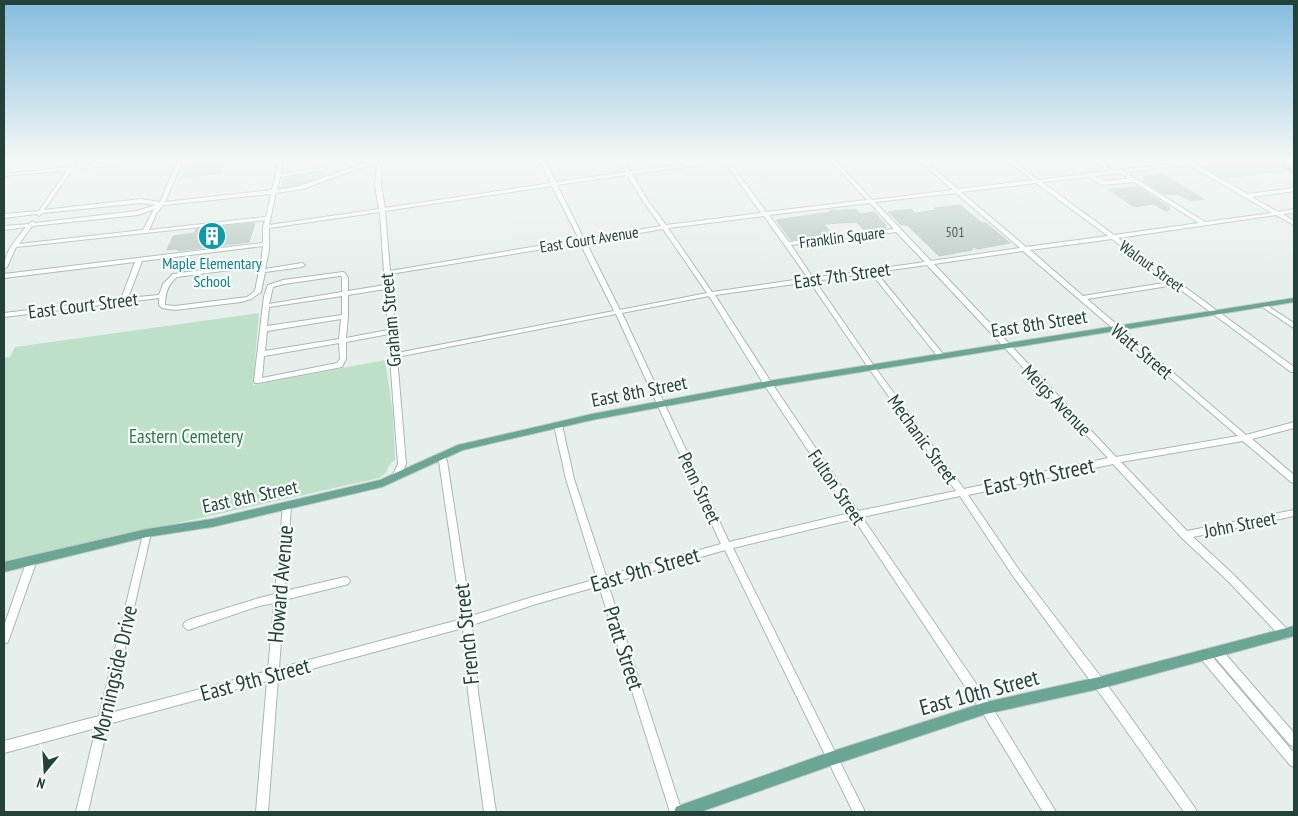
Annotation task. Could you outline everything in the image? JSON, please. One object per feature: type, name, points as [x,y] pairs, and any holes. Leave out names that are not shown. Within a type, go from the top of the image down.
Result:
[{"type":"main road","name":"East 8th Street","points":[[4,567],[147,533],[212,523],[382,483],[461,448],[662,403],[1006,345],[1116,329],[1214,311],[1222,312],[1294,300]]},
{"type":"main road","name":"East 10th Street","points":[[681,812],[833,758],[986,708],[1099,683],[1218,653],[1290,632]]},
{"type":"street","points":[[4,267],[14,246],[49,200]]},
{"type":"street","points":[[145,232],[164,200]]},
{"type":"street","points":[[4,216],[141,201],[162,204],[199,200]]},
{"type":"street","points":[[262,264],[182,273],[168,281],[162,305],[171,308],[249,298],[258,292],[266,250],[266,228],[273,200]]},
{"type":"street","name":"Graham Street","points":[[380,200],[402,464],[396,477]]},
{"type":"street","points":[[266,228],[454,200]]},
{"type":"street","name":"Penn Street","points":[[561,200],[618,312],[727,546],[859,812]]},
{"type":"street","name":"Fulton Street","points":[[648,200],[711,294],[768,384],[986,708],[1050,812]]},
{"type":"street","name":"Mechanic Street","points":[[755,200],[962,493],[1016,573],[1099,683],[1191,812]]},
{"type":"street","name":"East Court Avenue","points":[[386,273],[666,227],[879,200]]},
{"type":"street","name":"Watt Street","points":[[966,200],[1294,480]]},
{"type":"street","name":"Walnut Street","points":[[1062,200],[1294,370]]},
{"type":"street","points":[[1167,200],[1203,223]]},
{"type":"street","points":[[1254,200],[1294,223]]},
{"type":"street","name":"Meigs Avenue","points":[[871,201],[1185,536],[1290,632]]},
{"type":"street","points":[[4,228],[138,213],[162,204]]},
{"type":"street","name":"East 7th Street","points":[[392,356],[711,294],[1294,211]]},
{"type":"street","points":[[14,246],[268,218]]},
{"type":"street","name":"Franklin Square","points":[[787,244],[897,230]]},
{"type":"street","points":[[4,276],[265,244]]},
{"type":"street","points":[[124,300],[139,260]]},
{"type":"street","points":[[262,271],[302,265]]},
{"type":"street","points":[[872,271],[942,356]]},
{"type":"street","points":[[342,274],[345,278],[345,294],[342,339],[343,359],[340,365],[261,382],[258,381],[270,286],[283,282],[342,274]]},
{"type":"street","points":[[1081,298],[1175,283]]},
{"type":"street","points":[[266,306],[387,287]]},
{"type":"street","name":"East Court Street","points":[[4,315],[163,296]]},
{"type":"street","points":[[1263,305],[1294,326]]},
{"type":"street","points":[[264,328],[345,316]]},
{"type":"street","points":[[262,354],[390,332]]},
{"type":"street","name":"Pratt Street","points":[[558,425],[570,479],[676,812]]},
{"type":"street","name":"East 9th Street","points":[[4,747],[467,622],[536,600],[727,546],[856,515],[1115,460],[1245,438],[1294,425]]},
{"type":"street","name":"French Street","points":[[440,456],[443,462],[467,622],[472,692],[490,812]]},
{"type":"street","name":"Howard Avenue","points":[[262,812],[287,506]]},
{"type":"street","name":"John Street","points":[[1185,536],[1294,513]]},
{"type":"street","name":"Morningside Drive","points":[[82,812],[147,533]]},
{"type":"street","points":[[4,639],[32,560]]},
{"type":"street","points":[[188,625],[345,581]]},
{"type":"street","points":[[1218,653],[1294,741]]},
{"type":"street","points":[[1205,656],[1294,761]]},
{"type":"green space","name":"Eastern Cemetery","points":[[259,313],[253,385],[385,360],[393,413],[395,459],[388,467],[386,473],[379,478],[4,562],[4,358],[10,357],[15,347]]},
{"type":"building","points":[[1124,200],[1158,200],[1170,208],[1167,212],[1154,204],[1134,207]]},
{"type":"building","points":[[960,205],[1010,243],[978,249],[973,247],[972,250],[939,256],[907,225],[901,225],[888,212],[911,209],[915,213],[937,210],[934,208]]},
{"type":"building","points":[[856,209],[861,214],[874,212],[887,226],[884,226],[886,228],[863,229],[856,222],[824,224],[833,235],[791,240],[776,220],[831,212],[829,211]]},
{"type":"building","name":"Maple Elementary School","points":[[255,223],[249,242],[179,251],[176,249],[167,250],[173,236],[194,233],[196,229]]},
{"type":"place","name":"Maple Elementary School","points":[[212,236]]}]
